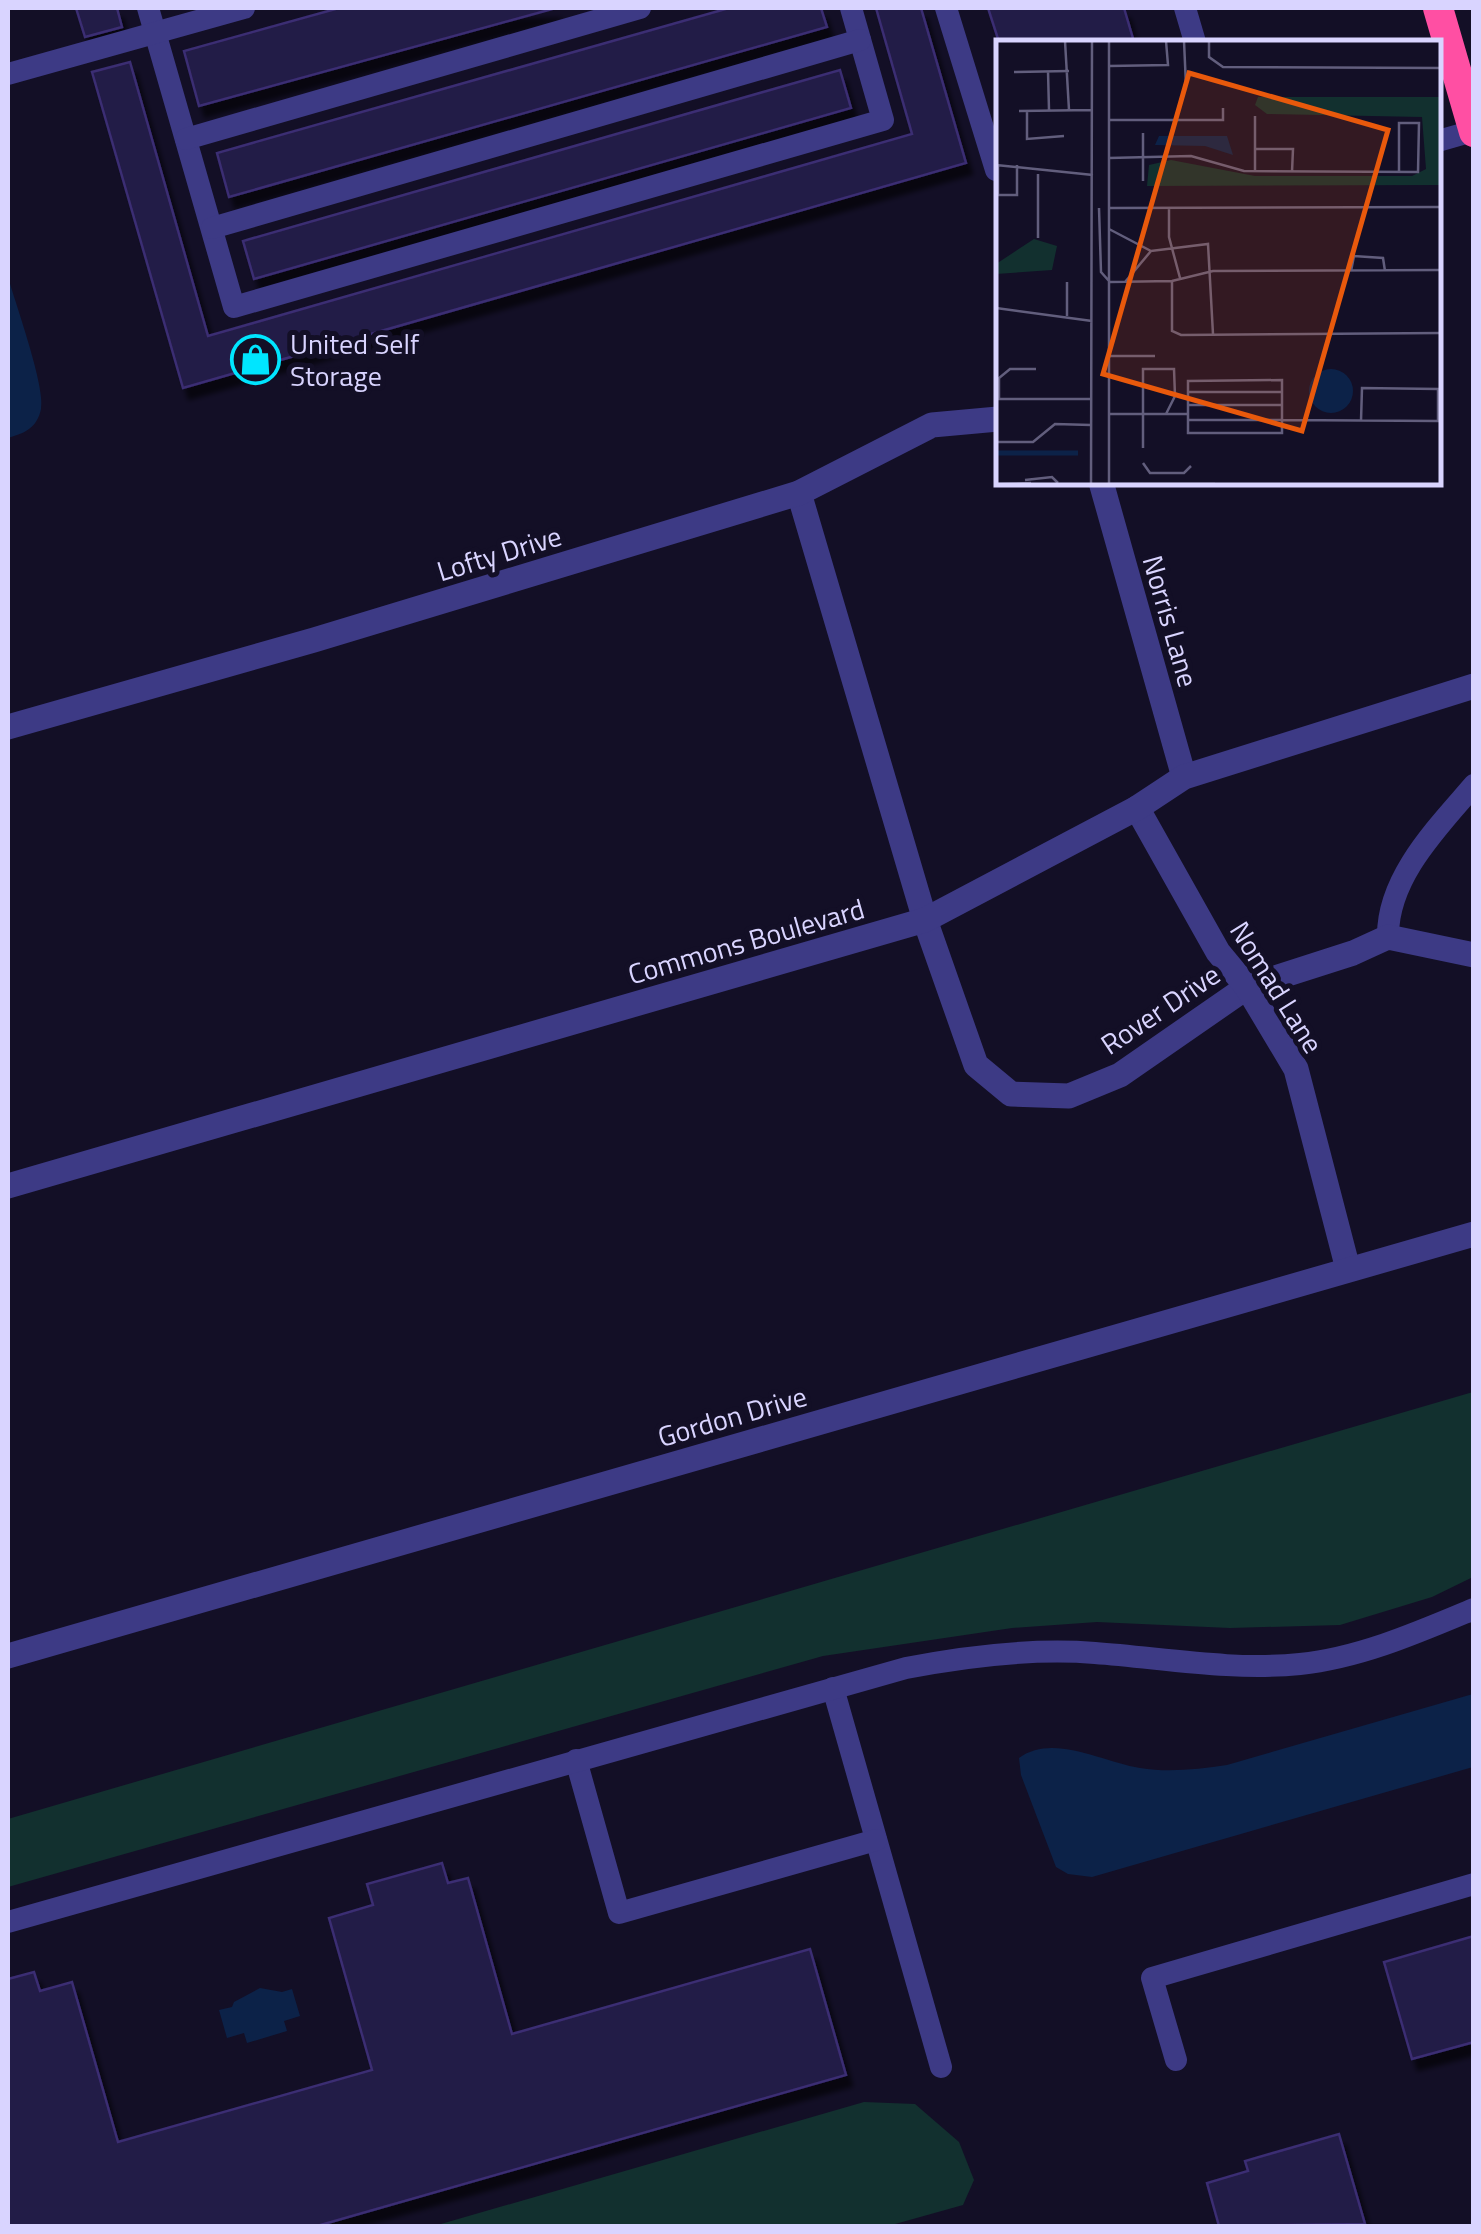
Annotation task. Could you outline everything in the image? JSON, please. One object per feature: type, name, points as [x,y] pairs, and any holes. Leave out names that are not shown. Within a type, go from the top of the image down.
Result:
[{"type":"highway","points":[[1438,8],[1473,132]]},
{"type":"street","name":"Lofty Drive","points":[[8,727],[314,640],[799,493],[932,426],[996,419]]},
{"type":"street","name":"Norris Lane","points":[[1102,485],[1184,776]]},
{"type":"street","points":[[799,493],[925,920]]},
{"type":"street","name":"Commons Boulevard","points":[[8,1186],[925,920],[1136,808],[1184,776],[1474,686]]},
{"type":"street","name":"Nomad Lane","points":[[1136,808],[1218,952],[1247,987],[1296,1069],[1348,1269]]},
{"type":"street","name":"Rover Drive","points":[[925,920],[976,1065],[1011,1094],[1069,1096],[1120,1075],[1247,987],[1352,953],[1388,937]]},
{"type":"street","points":[[1388,937],[1474,955]]},
{"type":"street","name":"Gordon Drive","points":[[8,1656],[1474,1234]]},
{"type":"lane","points":[[148,8],[234,307],[883,120],[851,8]]},
{"type":"lane","points":[[8,74],[244,8]]},
{"type":"lane","points":[[186,140],[640,8]]},
{"type":"lane","points":[[946,8],[996,170]]},
{"type":"lane","points":[[1185,8],[1194,40]]},
{"type":"lane","points":[[212,228],[860,40]]},
{"type":"lane","points":[[1441,140],[1473,132]]},
{"type":"lane","points":[[1388,937],[1387,916],[1395,892],[1432,834],[1474,785]]},
{"type":"lane","points":[[8,1922],[833,1688],[974,1654],[1090,1652],[1240,1666],[1302,1664],[1366,1649],[1474,1609]]},
{"type":"lane","points":[[833,1688],[941,2067]]},
{"type":"lane","points":[[576,1760],[619,1913],[876,1840]]},
{"type":"lane","points":[[1176,2060],[1152,1978],[1474,1884]]},
{"type":"green space","points":[[1473,1392],[1473,1577],[1432,1597],[1340,1625],[1230,1628],[1097,1622],[1012,1628],[823,1656],[8,1887],[8,1819]]},
{"type":"green space","points":[[864,2102],[915,2104],[959,2142],[974,2180],[963,2205],[888,2226],[434,2226]]},
{"type":"water","points":[[8,277],[35,365],[41,409],[33,425],[8,438]]},
{"type":"water","points":[[1473,1694],[1473,1767],[1092,1877],[1068,1874],[1056,1867],[1021,1775],[1019,1758],[1047,1748],[1078,1751],[1151,1769],[1227,1765]]},
{"type":"water","points":[[260,1988],[282,1992],[292,1989],[300,2016],[284,2021],[287,2031],[247,2043],[244,2033],[227,2038],[219,2010],[232,2007],[234,2002]]},
{"type":"building","points":[[76,8],[117,8],[122,27],[85,37]]},
{"type":"building","points":[[339,8],[556,8],[199,106],[184,51]]},
{"type":"building","points":[[729,8],[821,8],[827,27],[229,197],[217,153]]},
{"type":"building","points":[[876,8],[921,8],[966,163],[183,388],[92,72],[130,62],[208,336],[912,134]]},
{"type":"building","points":[[988,8],[1124,8],[1133,40],[998,40]]},
{"type":"building","points":[[840,70],[851,108],[254,279],[243,241]]},
{"type":"building","points":[[442,1863],[448,1883],[468,1878],[512,2034],[810,1949],[846,2075],[317,2226],[8,2226],[8,1979],[34,1972],[40,1991],[72,1982],[118,2142],[372,2070],[329,1918],[373,1905],[367,1884]]},
{"type":"building","points":[[1474,1936],[1474,2042],[1412,2059],[1384,1962]]},
{"type":"building","points":[[1339,2134],[1365,2224],[1219,2226],[1207,2183],[1248,2171],[1245,2161]]},
{"type":"place","name":"United Self Storage","points":[[255,359]]}]
